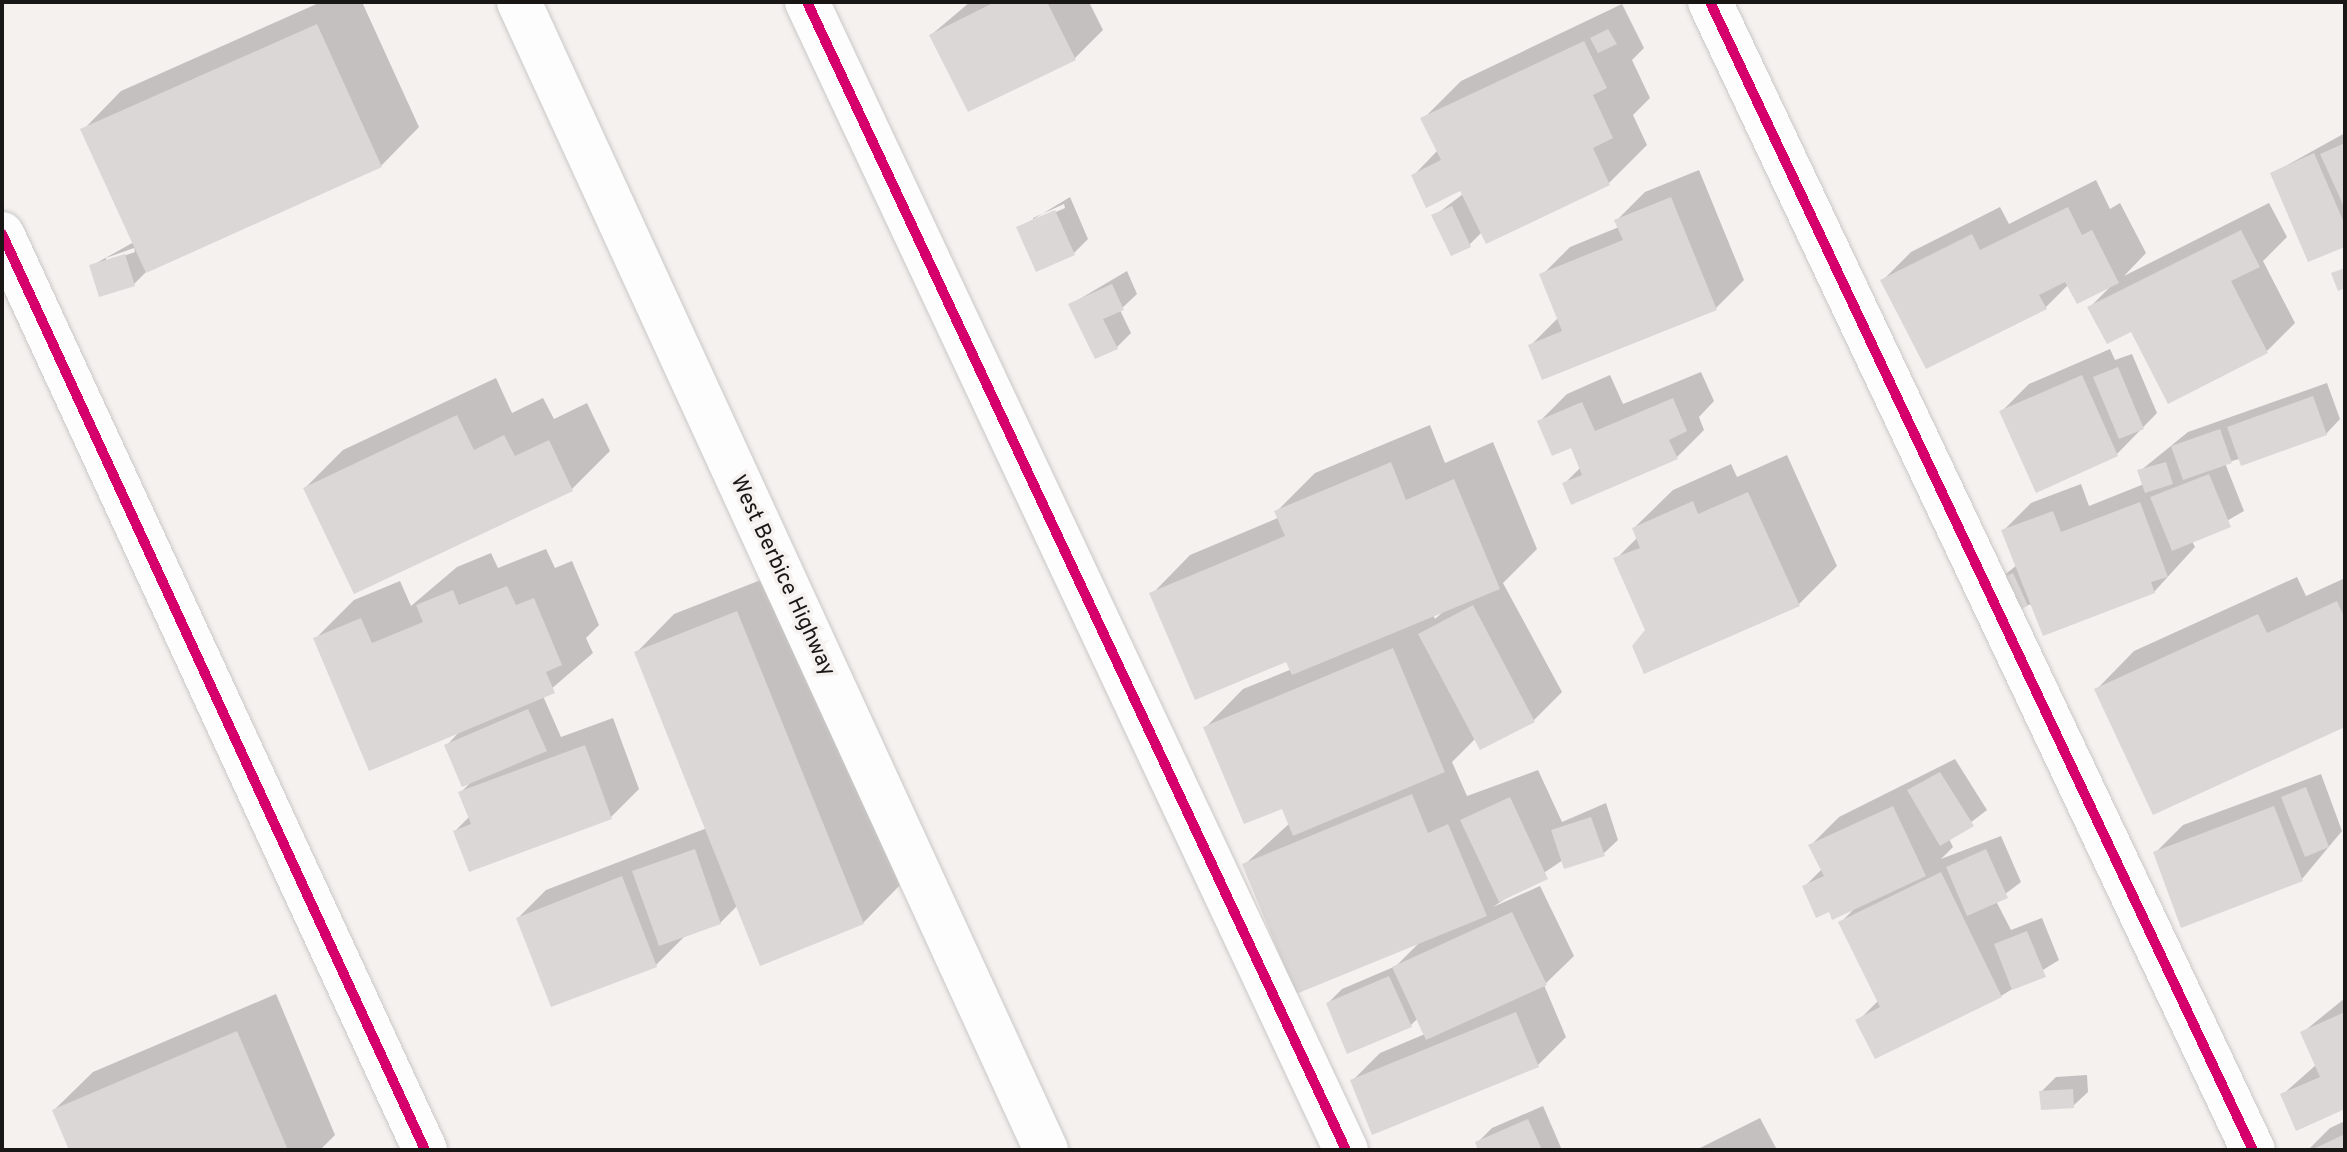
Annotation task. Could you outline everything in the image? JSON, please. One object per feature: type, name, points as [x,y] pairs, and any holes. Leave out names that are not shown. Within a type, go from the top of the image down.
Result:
[{"type":"street","name":"West Berbice Highway","points":[[519,2],[1046,1150]]},
{"type":"street","points":[[807,2],[1346,1150]]},
{"type":"street","points":[[1710,2],[2253,1150]]},
{"type":"street","points":[[2,234],[425,1150]]},
{"type":"building","points":[[995,2],[1047,2],[1076,60],[968,112],[929,35]]},
{"type":"building","points":[[317,24],[382,167],[146,273],[80,129]]},
{"type":"building","points":[[1608,29],[1617,44],[1598,53],[1590,38]]},
{"type":"building","points":[[1584,41],[1607,88],[1593,95],[1613,138],[1593,148],[1610,185],[1486,244],[1460,191],[1426,208],[1411,175],[1441,160],[1420,118]]},
{"type":"building","points":[[2345,143],[2345,209],[2320,154]]},
{"type":"building","points":[[2314,153],[2345,225],[2345,247],[2308,262],[2270,173]]},
{"type":"building","points":[[1671,197],[1717,310],[1542,380],[1528,345],[1562,331],[1539,274],[1623,240],[1614,220]]},
{"type":"building","points":[[1452,206],[1471,247],[1451,256],[1431,215]]},
{"type":"building","points":[[2068,207],[2082,235],[2092,230],[2119,283],[2077,304],[2065,282],[2039,295],[2047,309],[1926,369],[1880,280],[1972,234],[1980,250]]},
{"type":"building","points":[[1055,210],[1075,255],[1036,272],[1016,227]]},
{"type":"building","points":[[2241,230],[2260,267],[2231,281],[2268,353],[2168,404],[2131,332],[2107,344],[2087,307]]},
{"type":"building","points":[[125,254],[135,286],[99,297],[89,265]]},
{"type":"building","points":[[2345,268],[2345,288],[2338,291],[2331,273]]},
{"type":"building","points":[[1112,284],[1124,310],[1103,319],[1118,349],[1095,359],[1068,304]]},
{"type":"building","points":[[2118,367],[2144,429],[2119,439],[2093,377]]},
{"type":"building","points":[[2082,375],[2118,456],[2036,493],[1999,411]]},
{"type":"building","points":[[2313,396],[2327,435],[2241,466],[2227,427]]},
{"type":"building","points":[[1673,398],[1687,431],[1669,440],[1678,459],[1571,505],[1562,483],[1582,475],[1571,448],[1552,456],[1537,421],[1582,402],[1595,431]]},
{"type":"building","points":[[457,415],[474,450],[504,435],[515,456],[549,440],[573,491],[354,594],[303,488]]},
{"type":"building","points":[[2220,429],[2232,463],[2183,480],[2171,446]]},
{"type":"building","points":[[1391,462],[1406,500],[1454,479],[1500,589],[1292,675],[1286,662],[1195,700],[1149,593],[1285,536],[1274,511]]},
{"type":"building","points":[[2166,462],[2173,484],[2145,493],[2137,470]]},
{"type":"building","points":[[2209,474],[2231,527],[2172,551],[2150,497]]},
{"type":"building","points":[[1748,492],[1800,606],[1644,674],[1632,646],[1645,630],[1613,558],[1640,548],[1632,528],[1693,501],[1698,514]]},
{"type":"building","points":[[2140,502],[2168,577],[2151,582],[2155,593],[2043,636],[2001,530],[2053,511],[2061,532]]},
{"type":"building","points":[[2013,573],[2028,606],[2004,616],[1990,584]]},
{"type":"building","points":[[507,586],[516,605],[534,598],[562,665],[546,672],[555,693],[369,771],[313,638],[361,618],[372,643],[423,622],[416,605],[453,590],[459,605]]},
{"type":"building","points":[[2337,601],[2345,619],[2345,727],[2153,815],[2094,689],[2258,614],[2267,633]]},
{"type":"building","points":[[1473,605],[1535,722],[1480,750],[1418,634]]},
{"type":"building","points":[[737,611],[864,924],[760,966],[634,652]]},
{"type":"building","points":[[1393,648],[1445,772],[1293,836],[1282,809],[1244,824],[1203,727]]},
{"type":"building","points":[[528,709],[547,751],[462,787],[444,745]]},
{"type":"building","points":[[585,745],[612,819],[469,872],[453,831],[471,824],[458,792]]},
{"type":"building","points":[[1940,772],[1974,826],[1940,846],[1907,790]]},
{"type":"building","points":[[2306,787],[2329,847],[2305,857],[2281,797]]},
{"type":"building","points":[[1412,794],[1428,833],[1448,824],[1487,916],[1296,994],[1242,864]]},
{"type":"building","points":[[1510,797],[1548,879],[1499,902],[1460,820]]},
{"type":"building","points":[[1893,806],[1926,876],[1832,920],[1829,912],[1816,918],[1802,886],[1824,876],[1808,845]]},
{"type":"building","points":[[2274,806],[2303,881],[2181,928],[2153,852]]},
{"type":"building","points":[[1591,817],[1605,856],[1564,869],[1551,830]]},
{"type":"building","points":[[695,849],[721,924],[659,946],[632,871]]},
{"type":"building","points":[[1986,849],[2008,898],[1967,916],[1946,867]]},
{"type":"building","points":[[1941,872],[2002,997],[1875,1059],[1855,1020],[1880,1007],[1838,922]]},
{"type":"building","points":[[622,876],[657,967],[551,1007],[516,918]]},
{"type":"building","points":[[1512,912],[1547,985],[1426,1040],[1392,967]]},
{"type":"building","points":[[2027,931],[2046,977],[2012,990],[1994,944]]},
{"type":"building","points":[[1389,976],[1412,1027],[1347,1054],[1326,1003]]},
{"type":"building","points":[[1516,1012],[1539,1067],[1372,1135],[1350,1080]]},
{"type":"building","points":[[2345,1012],[2345,1109],[2296,1131],[2280,1094],[2320,1077],[2300,1032]]},
{"type":"building","points":[[237,1031],[288,1150],[69,1150],[52,1110]]},
{"type":"building","points":[[2073,1089],[2074,1108],[2041,1110],[2039,1091]]},
{"type":"building","points":[[1528,1119],[1542,1150],[1478,1150],[1475,1142]]},
{"type":"building","points":[[2345,1134],[2345,1150],[2311,1150]]},
{"type":"cycle path","points":[[807,2],[1346,1150]]},
{"type":"cycle path","points":[[1710,2],[2253,1150]]},
{"type":"cycle path","points":[[2,234],[425,1150]]}]
